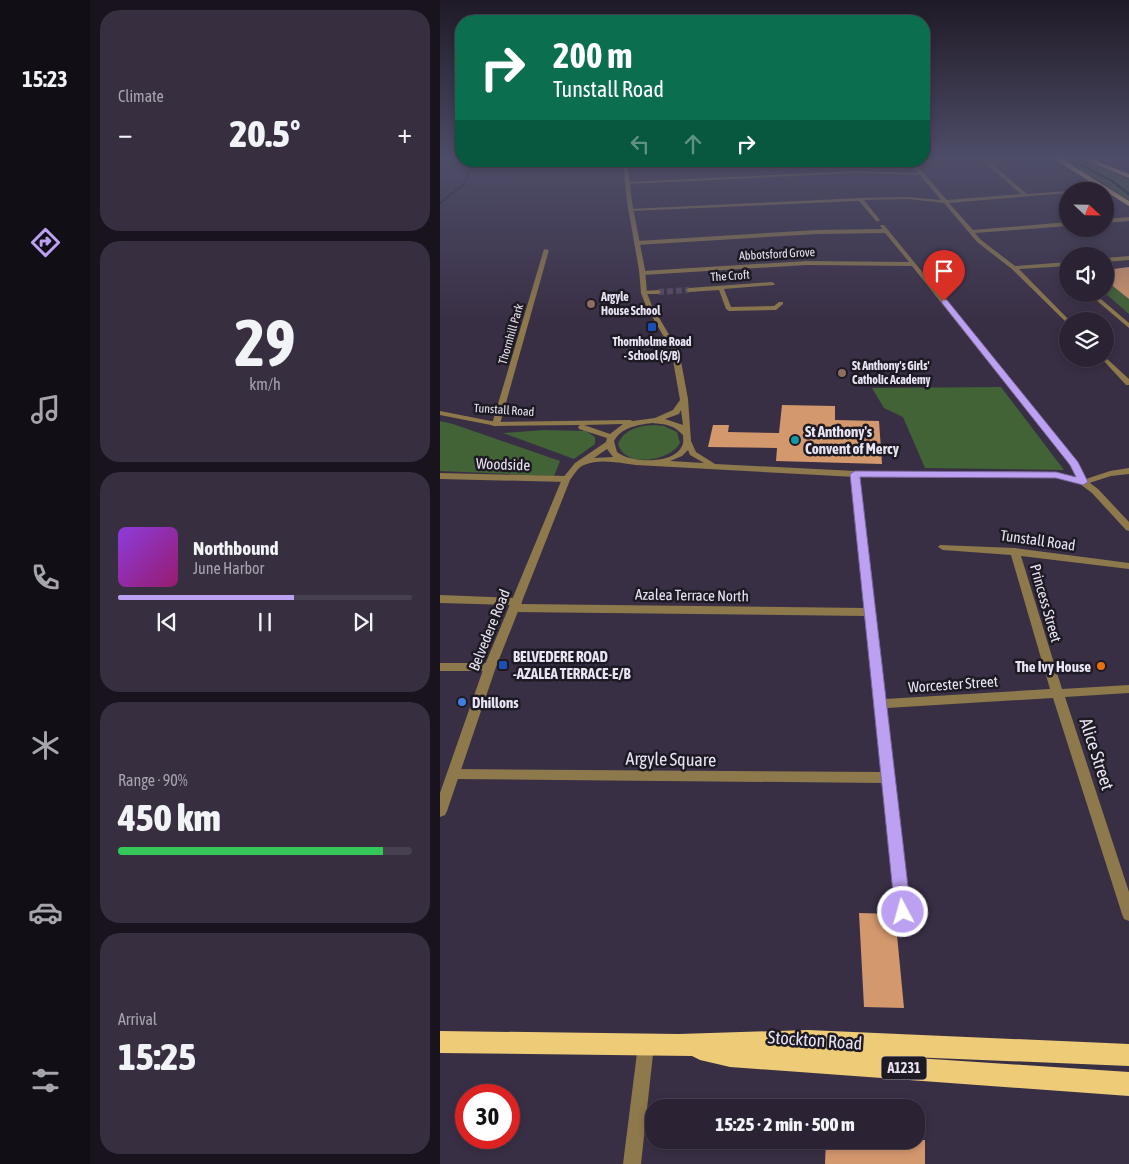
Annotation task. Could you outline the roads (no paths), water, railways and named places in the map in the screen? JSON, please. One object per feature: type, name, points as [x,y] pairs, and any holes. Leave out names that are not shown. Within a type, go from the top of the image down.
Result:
[{"type":"highway","name":"Stockton Road","points":[[440,1042],[680,1045],[808,1041],[1129,1055]]},
{"type":"highway","name":"Stockton Road","points":[[680,1045],[730,1056],[1129,1084]]},
{"type":"street","points":[[631,213],[643,273],[644,293],[676,351],[681,373],[688,438],[693,453],[701,460],[727,468]]},
{"type":"street","points":[[872,213],[877,220]]},
{"type":"street","points":[[956,213],[979,241],[1014,268],[1059,313]]},
{"type":"street","points":[[1114,220],[1129,219]]},
{"type":"street","points":[[972,232],[1059,225]]},
{"type":"street","points":[[637,243],[884,229],[1074,464],[1083,482],[1129,528]]},
{"type":"street","name":"Thornhill Park","points":[[496,424],[546,250]]},
{"type":"street","points":[[1114,259],[1129,258]]},
{"type":"street","name":"Abbotsford Grove","points":[[643,273],[807,263],[914,264]]},
{"type":"street","points":[[1014,268],[1058,265]]},
{"type":"street","name":"The Croft","points":[[689,290],[772,284]]},
{"type":"street","points":[[721,288],[729,309],[776,308],[781,303]]},
{"type":"street","points":[[644,293],[658,292]]},
{"type":"street","points":[[1101,302],[1129,326]]},
{"type":"street","points":[[1112,367],[1129,383]]},
{"type":"street","points":[[639,422],[671,415],[679,409],[684,401]]},
{"type":"street","name":"Tunstall Road","points":[[440,413],[496,424],[639,422]]},
{"type":"street","points":[[652,420],[677,425],[688,438]]},
{"type":"street","name":"Belvedere Road","points":[[440,811],[490,667],[566,479],[578,465],[611,440],[623,428],[639,422]]},
{"type":"street","name":"Tunstall Road","points":[[568,424],[594,430],[611,440]]},
{"type":"street","points":[[652,463],[677,455],[686,446],[688,438]]},
{"type":"street","points":[[611,440],[614,454],[624,460]]},
{"type":"street","points":[[578,465],[600,459],[624,460],[637,463],[855,474],[1056,475],[1083,482],[1110,474],[1129,471]]},
{"type":"street","points":[[855,474],[903,912]]},
{"type":"street","name":"Woodside","points":[[440,476],[566,479]]},
{"type":"street","name":"Tunstall Road","points":[[943,547],[1015,551],[1129,566]]},
{"type":"street","name":"Princess Street","points":[[1015,551],[1056,692]]},
{"type":"street","name":"Azalea Terrace North","points":[[440,599],[515,605],[870,612]]},
{"type":"street","points":[[440,667],[490,667]]},
{"type":"street","name":"Worcester Street","points":[[880,704],[1129,689]]},
{"type":"street","name":"Alice Street","points":[[1056,692],[1129,914]]},
{"type":"street","name":"Argyle Square","points":[[453,774],[888,778]]},
{"type":"street","points":[[632,1164],[646,1045]]},
{"type":"tunnel","points":[[658,292],[689,290]]},
{"type":"place","name":"Argyle House School","points":[[591,304]]},
{"type":"place","name":"Thornholme Road - School (S/B)","points":[[652,327]]},
{"type":"place","name":"St Anthony's Girls' Catholic Academy","points":[[842,373]]},
{"type":"place","name":"St Anthony's Convent of Mercy","points":[[795,440]]},
{"type":"place","name":"BELVEDERE ROAD -AZALEA TERRACE-E/B","points":[[503,665]]},
{"type":"place","name":"The Ivy House","points":[[1101,666]]},
{"type":"place","name":"Dhillons","points":[[462,702]]}]
